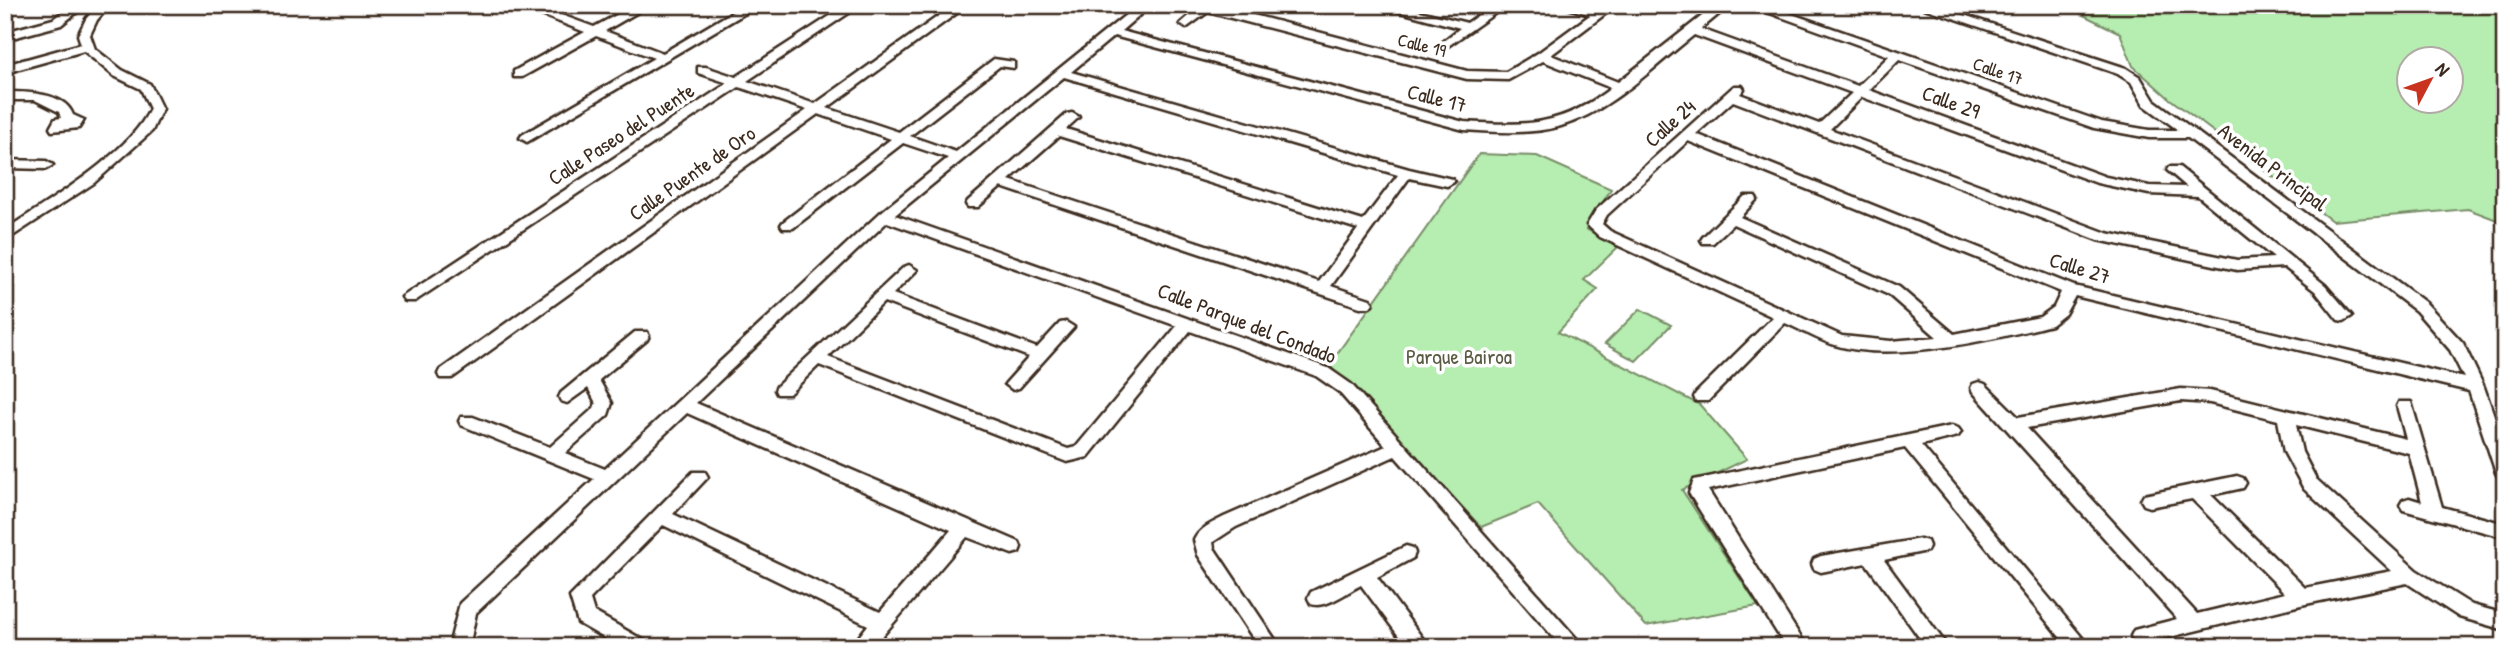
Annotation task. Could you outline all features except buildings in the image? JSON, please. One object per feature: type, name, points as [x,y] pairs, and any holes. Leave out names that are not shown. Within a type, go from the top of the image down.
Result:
[{"type":"street","points":[[5,36],[57,22],[80,5]]},
{"type":"street","points":[[5,237],[89,180],[147,128],[156,109],[146,87],[118,73],[90,51],[84,35],[103,5]]},
{"type":"street","points":[[522,5],[663,57]]},
{"type":"street","points":[[518,74],[644,5]]},
{"type":"street","points":[[527,138],[753,5]]},
{"type":"street","name":"Calle Paseo del Puente","points":[[410,298],[855,5]]},
{"type":"street","name":"Calle Puente de Oro","points":[[446,374],[962,5]]},
{"type":"street","points":[[464,647],[461,638],[467,609],[607,477],[885,216],[1145,5]]},
{"type":"street","points":[[1381,5],[1469,27]]},
{"type":"street","points":[[1448,42],[1501,5]]},
{"type":"street","points":[[1565,5],[1600,14]]},
{"type":"street","name":"Calle 19","points":[[1208,6],[1467,75],[1508,76],[1542,56],[1611,5]]},
{"type":"street","name":"Calle 17","points":[[1112,32],[1464,126],[1514,129],[1557,123],[1593,108],[1724,5]]},
{"type":"street","name":"Calle 17","points":[[1754,5],[2099,125],[2148,134],[2194,134]]},
{"type":"street","name":"Avenida Principal","points":[[1921,5],[2122,71],[2136,80],[2149,102],[2421,307],[2457,346],[2476,387],[2505,473]]},
{"type":"street","points":[[1186,24],[1208,6]]},
{"type":"street","name":"Calle 29","points":[[1692,30],[2102,180],[2149,190],[2201,192]]},
{"type":"street","points":[[5,62],[87,44]]},
{"type":"street","points":[[5,69],[87,44]]},
{"type":"street","points":[[1821,130],[1896,55]]},
{"type":"street","points":[[1542,56],[1620,87]]},
{"type":"street","points":[[788,225],[998,62],[1010,65]]},
{"type":"street","points":[[702,71],[958,157]]},
{"type":"street","points":[[1062,73],[1406,173],[1447,182]]},
{"type":"street","name":"Calle 24","points":[[2070,290],[2060,310],[2045,321],[1901,348],[1869,348],[1839,341],[1783,316],[1605,234],[1594,225],[1601,213],[1735,93],[1821,130],[2103,236],[2237,265],[2288,262]]},
{"type":"street","points":[[5,96],[37,96],[65,110],[68,119]]},
{"type":"street","points":[[973,204],[1072,117]]},
{"type":"street","points":[[1058,131],[1367,227]]},
{"type":"street","name":"Calle 27","points":[[1688,136],[2070,290],[2476,387]]},
{"type":"street","points":[[5,164],[46,165]]},
{"type":"street","points":[[2174,170],[2320,288],[2344,316]]},
{"type":"street","points":[[1322,287],[1406,173]]},
{"type":"street","points":[[1001,182],[1365,303]]},
{"type":"street","points":[[1708,240],[1751,199]]},
{"type":"street","name":"Calle Parque del Condado","points":[[885,216],[1322,372],[1345,388],[1574,647]]},
{"type":"street","points":[[1731,218],[1894,291],[1950,340]]},
{"type":"street","points":[[783,390],[909,270]]},
{"type":"street","points":[[883,296],[1040,355]]},
{"type":"street","points":[[1702,397],[1783,316]]},
{"type":"street","points":[[818,359],[1068,456],[1082,452],[1188,323]]},
{"type":"street","points":[[1013,384],[1066,327]]},
{"type":"street","points":[[567,397],[641,336]]},
{"type":"street","points":[[552,455],[602,411],[604,403],[596,386],[588,380]]},
{"type":"street","points":[[1979,388],[2193,623]]},
{"type":"street","points":[[2014,424],[2181,395],[2210,397],[2415,447]]},
{"type":"street","points":[[685,405],[1012,547]]},
{"type":"street","points":[[2406,407],[2434,512]]},
{"type":"street","points":[[2286,416],[2293,452],[2310,484],[2409,575],[2466,611],[2505,622]]},
{"type":"street","points":[[467,421],[607,477]]},
{"type":"street","points":[[1797,647],[1698,493],[1700,485],[1910,443],[1952,432]]},
{"type":"street","points":[[1910,443],[2076,646]]},
{"type":"street","points":[[1270,647],[1205,550],[1203,540],[1212,531],[1230,522],[1398,448]]},
{"type":"street","points":[[638,647],[584,617],[580,597],[699,477]]},
{"type":"street","points":[[2150,500],[2237,483]]},
{"type":"street","points":[[2196,491],[2301,597]]},
{"type":"street","points":[[2409,505],[2499,529]]},
{"type":"street","points":[[660,516],[882,622]]},
{"type":"street","points":[[861,647],[964,528]]},
{"type":"street","points":[[1821,564],[1920,546]]},
{"type":"street","points":[[1318,598],[1406,553]]},
{"type":"street","points":[[1871,556],[1938,647]]},
{"type":"street","points":[[2141,636],[2301,597],[2409,575]]},
{"type":"street","points":[[1365,576],[1419,647]]},
{"type":"green space","points":[[2063,5],[2505,5],[2505,223],[2468,209],[2332,221],[2170,99],[2133,66],[2120,33]]},
{"type":"green space","name":"Parque Bairoa","points":[[1479,154],[1537,156],[1611,189],[1586,229],[1618,247],[1584,280],[1598,289],[1558,332],[1700,405],[1747,459],[1682,490],[1758,606],[1646,626],[1538,504],[1481,527],[1329,365]]},
{"type":"green space","points":[[1640,309],[1671,325],[1636,361],[1605,344]]}]
